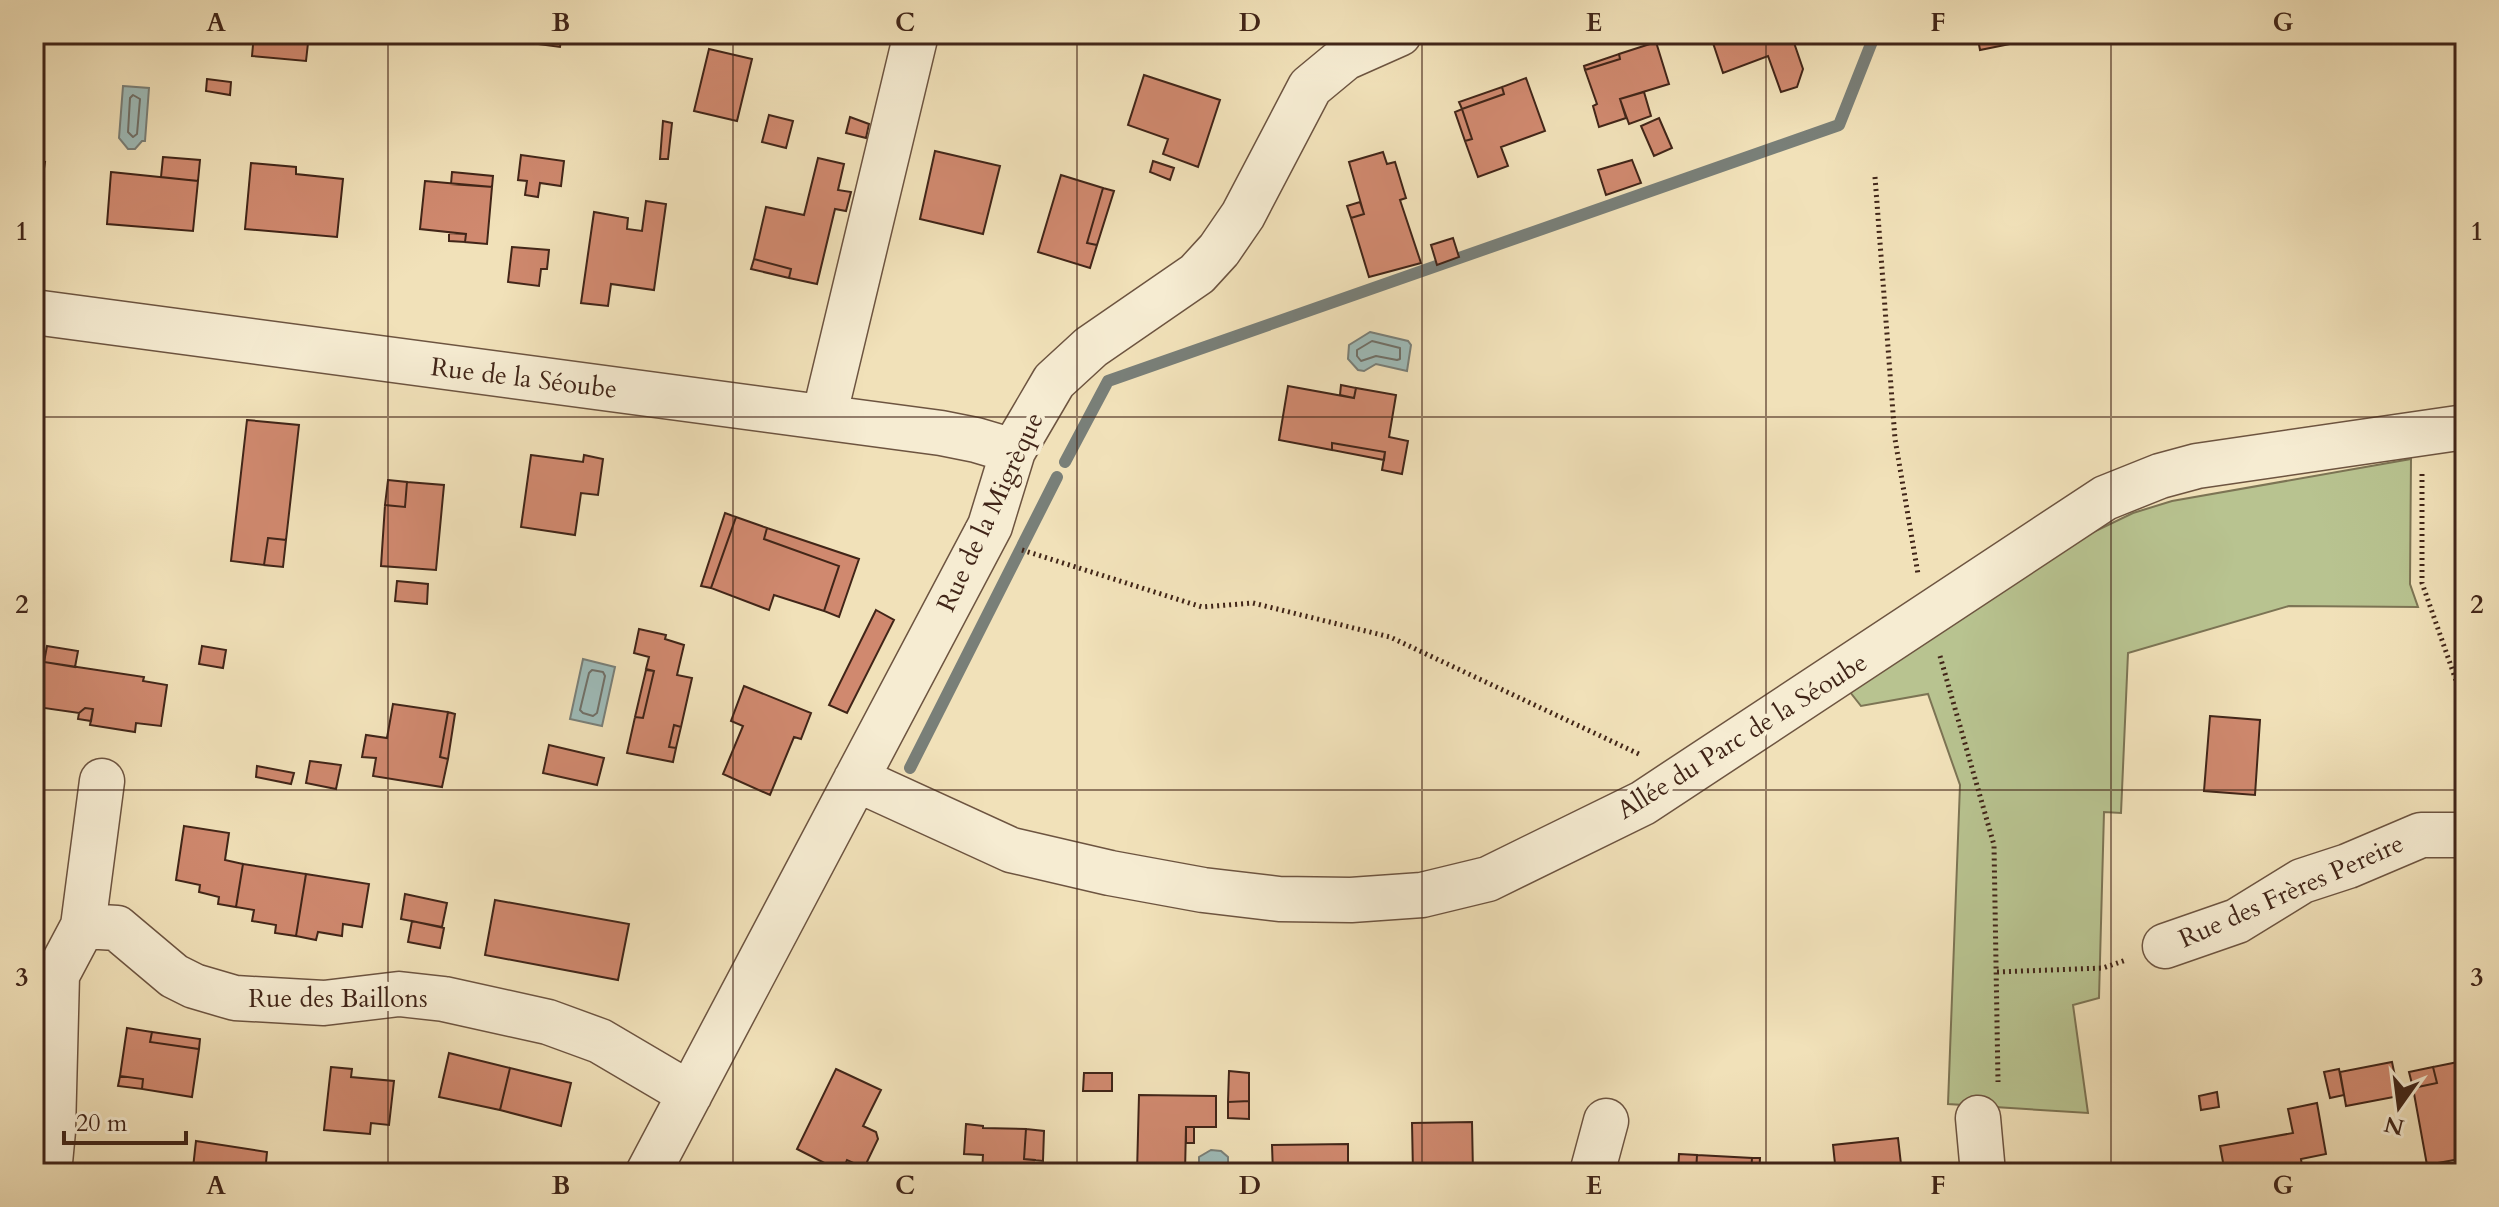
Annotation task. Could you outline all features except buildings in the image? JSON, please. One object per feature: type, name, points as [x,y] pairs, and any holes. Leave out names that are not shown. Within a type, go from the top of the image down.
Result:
[{"type":"street","points":[[824,417],[916,34]]},
{"type":"street","name":"Rue de la Migrèque","points":[[648,1173],[983,538],[999,501],[1013,451],[1054,381],[1091,347],[1197,274],[1219,250],[1243,215],[1310,87],[1345,58],[1399,34]]},
{"type":"street","name":"Rue de la Séoube","points":[[34,312],[941,433],[1013,451]]},
{"type":"street","name":"Allée du Parc de la Séoube","points":[[856,779],[1011,850],[1110,873],[1203,890],[1279,899],[1351,900],[1422,895],[1488,879],[1643,803],[2105,498],[2160,476],[2197,466],[2465,427]]},
{"type":"street","points":[[49,1173],[57,975],[83,926],[102,781]]},
{"type":"street","name":"Rue des Frères Pereire","points":[[2165,946],[2237,921],[2302,881],[2348,866],[2421,835],[2465,835]]},
{"type":"street","name":"Rue des Baillons","points":[[83,926],[117,928],[174,976],[194,986],[235,998],[324,1003],[399,994],[444,999],[548,1022],[600,1041],[690,1094]]},
{"type":"street","points":[[1978,1118],[1983,1173]]},
{"type":"street","points":[[1592,1173],[1606,1121]]},
{"type":"path","points":[[2421,433],[2422,583],[2465,706]]},
{"type":"path","points":[[983,538],[1202,607],[1253,603],[1390,637],[1644,757]]},
{"type":"path","points":[[1997,972],[2103,968],[2165,946]]},
{"type":"green space","points":[[2411,459],[2410,584],[2418,607],[2289,606],[2128,653],[2121,813],[2104,812],[2099,998],[2073,1005],[2088,1113],[1948,1104],[1960,785],[1928,694],[1861,706],[1850,692],[2085,536],[2133,513],[2172,501]]},
{"type":"water","points":[[123,86],[149,88],[145,141],[135,149],[128,149],[119,138]]},
{"type":"water","points":[[1370,332],[1408,341],[1411,345],[1407,371],[1376,364],[1364,371],[1358,370],[1348,359],[1349,345]]},
{"type":"water","points":[[583,659],[615,667],[602,726],[570,719]]},
{"type":"water","points":[[1211,1150],[1221,1151],[1228,1157],[1228,1173],[1199,1173],[1199,1157]]},
{"type":"waterway","points":[[1065,462],[1108,381],[1839,125],[1875,34]]},
{"type":"waterway","points":[[910,768],[1057,477]]}]
